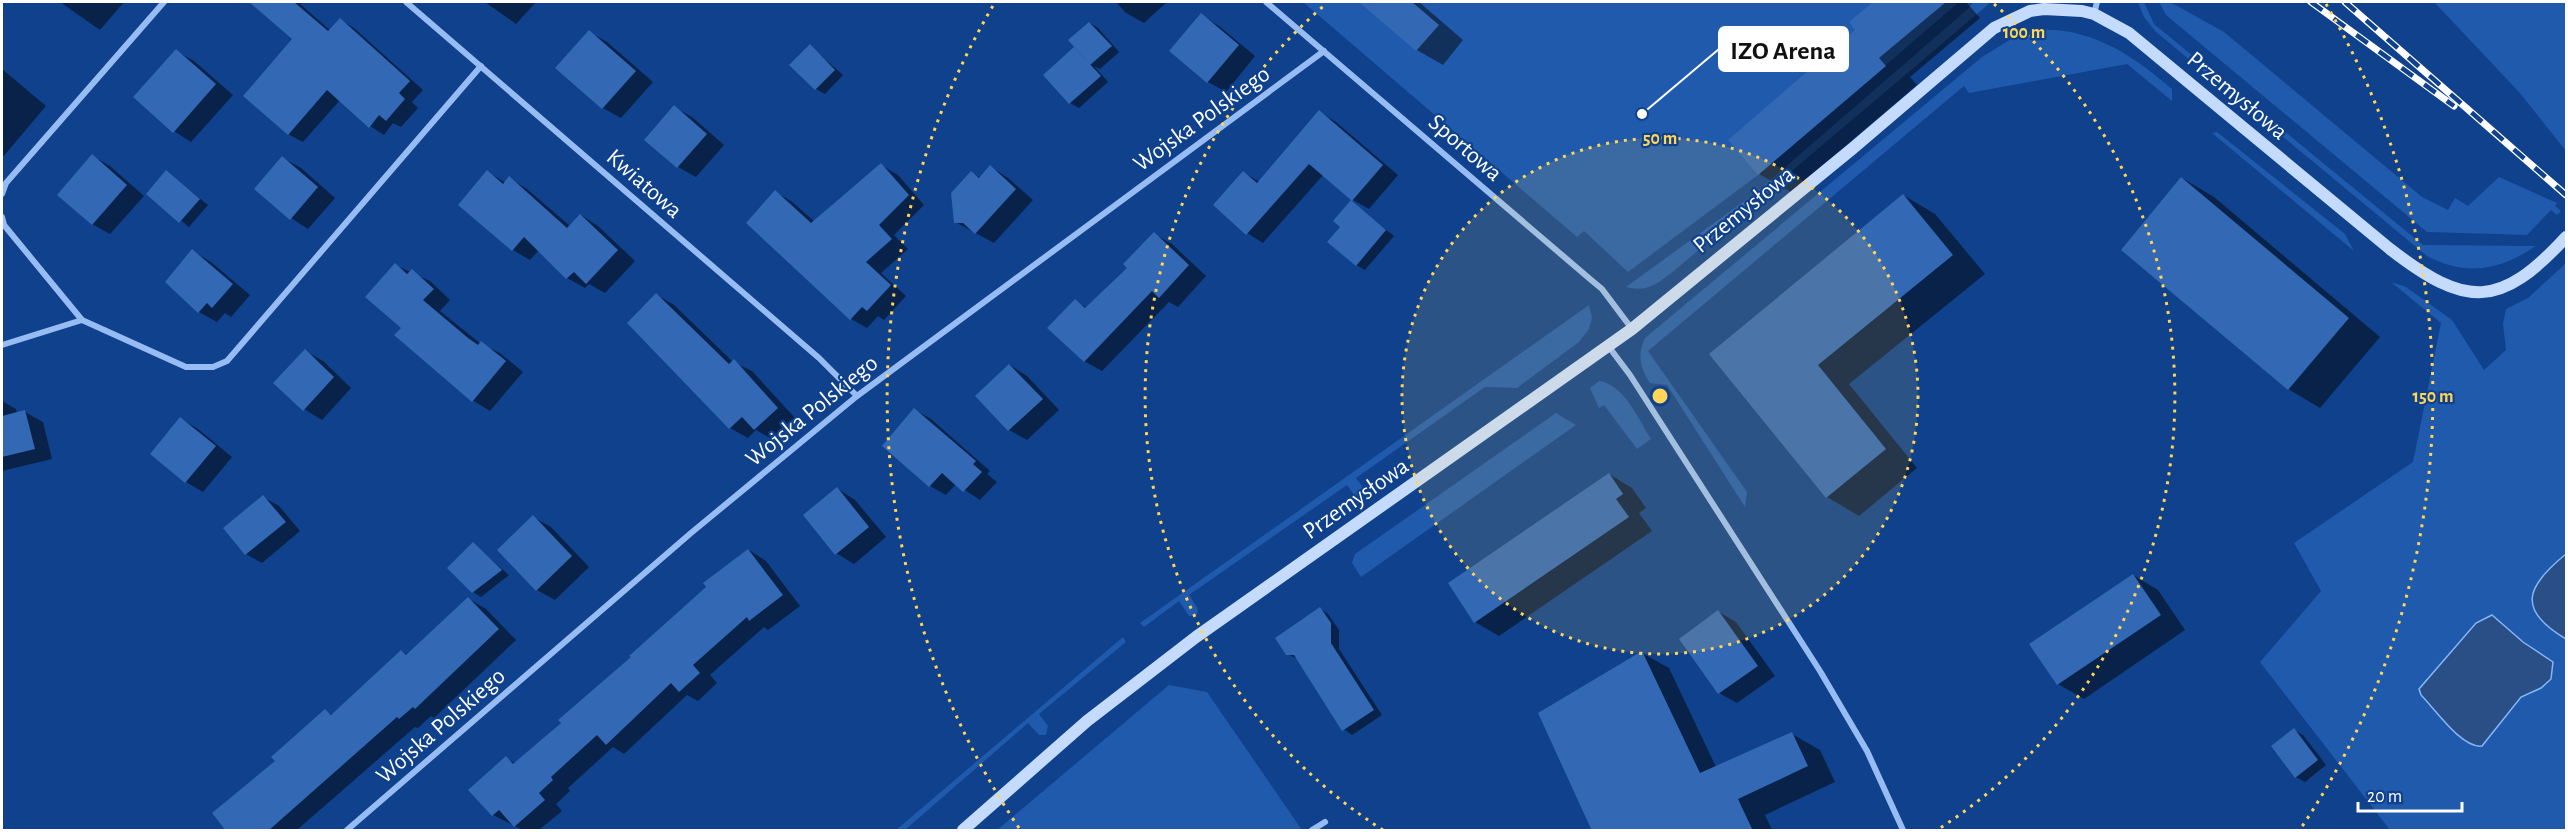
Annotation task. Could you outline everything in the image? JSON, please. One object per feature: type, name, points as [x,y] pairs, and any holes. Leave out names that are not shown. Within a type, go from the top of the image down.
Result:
[{"type":"street","points":[[2,195],[6,183],[164,2]]},
{"type":"street","name":"Kwiatowa","points":[[406,2],[819,358],[857,396]]},
{"type":"street","name":"Sportowa","points":[[1266,2],[1596,284],[1632,329]]},
{"type":"street","points":[[2094,14],[2097,2]]},
{"type":"street","name":"Przemysłowa","points":[[963,831],[1087,722],[1196,637],[1609,347],[1852,149],[1994,28],[2030,11],[2082,11],[2094,14],[2129,33],[2380,241],[2433,279],[2473,292],[2491,292],[2526,277],[2566,237]]},
{"type":"street","name":"Wojska Polskiego","points":[[347,831],[691,533],[857,396],[1324,51]]},
{"type":"street","points":[[2,217],[4,225],[82,320],[186,367],[213,367],[227,361],[482,66]]},
{"type":"street","points":[[2,345],[82,320]]},
{"type":"street","points":[[1609,347],[1630,375],[1820,671],[1867,751],[1903,831]]},
{"type":"street","points":[[1312,831],[1325,822]]},
{"type":"shaded area","points":[[1303,2],[1959,2],[1758,175],[1628,272],[1584,231],[1577,237]]},
{"type":"shaded area","points":[[1973,2],[1990,3],[1675,270],[1647,288],[1626,287],[1754,194],[1969,8]]},
{"type":"shaded area","points":[[2138,2],[2144,2],[2154,24],[2423,245],[2536,246],[2509,261],[2483,268],[2456,267],[2427,256],[2155,31],[2144,17]]},
{"type":"shaded area","points":[[2159,2],[2170,2],[2224,32],[2422,197],[2448,210],[2455,198],[2468,206],[2499,177],[2557,203],[2555,206],[2561,211],[2557,215],[2551,210],[2527,235],[2427,232],[2166,15]]},
{"type":"shaded area","points":[[2434,2],[2566,2],[2566,151],[2519,92]]},
{"type":"shaded area","points":[[2037,30],[2075,33],[2110,46],[2142,65],[2172,89],[2172,101],[2127,64],[1969,93],[1964,86],[1648,351],[1747,492],[1745,507],[1667,385],[1650,383],[1642,367],[1640,356],[1645,338],[1982,57],[2016,36]]},
{"type":"shaded area","points":[[2217,132],[2345,234],[2354,251],[2212,133]]},
{"type":"shaded area","points":[[2566,263],[2566,830],[2390,830],[2260,662],[2321,591],[2294,543],[2413,462],[2441,323],[2391,282],[2406,287],[2452,320],[2484,370],[2506,350],[2503,324],[2506,309],[2528,298]]},
{"type":"shaded area","points":[[1589,305],[1592,318],[1589,329],[1579,342],[1517,388],[1485,387],[1356,478],[1365,490],[1363,498],[1357,499],[1347,485],[1189,595],[1198,609],[1197,615],[1189,616],[1179,601],[1144,627],[1140,623]]},
{"type":"shaded area","points":[[1599,381],[1616,389],[1623,396],[1651,439],[1637,449],[1604,405],[1599,408],[1590,388]]},
{"type":"shaded area","points":[[1556,413],[1576,425],[1361,577],[1352,563],[1355,554]]},
{"type":"shaded area","points":[[2566,554],[2566,639],[2540,618],[2534,608],[2532,598],[2542,577]]},
{"type":"shaded area","points":[[2492,615],[2523,642],[2553,662],[2551,679],[2541,688],[2521,697],[2482,746],[2466,741],[2449,727],[2421,695],[2419,689],[2476,623]]},
{"type":"shaded area","points":[[1123,637],[1126,642],[1039,714],[1048,726],[1046,735],[1039,735],[1028,723],[905,830],[896,830]]},
{"type":"shaded area","points":[[1169,685],[1207,692],[1302,830],[997,830]]},
{"type":"building","points":[[249,2],[294,2],[328,31],[340,18],[410,81],[399,93],[405,99],[386,121],[379,115],[369,128],[327,90],[288,135],[243,96],[292,39]]},
{"type":"building","points":[[1359,2],[1412,2],[1439,25],[1416,51]]},
{"type":"building","points":[[1873,2],[1946,2],[1879,58],[1886,66],[1758,175],[1728,140],[1855,30],[1849,22]]},
{"type":"building","points":[[1201,13],[1239,45],[1207,83],[1169,51]]},
{"type":"building","points":[[1089,22],[1112,46],[1090,65],[1068,40]]},
{"type":"building","points":[[589,30],[636,71],[602,109],[555,68]]},
{"type":"building","points":[[810,44],[835,70],[815,90],[789,65]]},
{"type":"building","points":[[1074,47],[1101,76],[1069,104],[1043,75]]},
{"type":"building","points":[[176,49],[216,84],[173,133],[133,97]]},
{"type":"building","points":[[674,105],[707,134],[677,168],[644,140]]},
{"type":"building","points":[[1319,110],[1383,165],[1352,201],[1309,164],[1246,235],[1213,205],[1243,171],[1257,183]]},
{"type":"building","points":[[92,154],[127,185],[92,225],[57,195]]},
{"type":"building","points":[[282,156],[318,187],[290,220],[254,189]]},
{"type":"building","points":[[881,163],[909,195],[879,225],[892,239],[866,262],[891,285],[867,311],[862,307],[850,320],[746,223],[775,190],[811,223]]},
{"type":"building","points":[[990,165],[1016,189],[975,234],[963,223],[954,223],[951,193],[971,171],[979,178]]},
{"type":"building","points":[[166,170],[200,199],[179,223],[146,194]]},
{"type":"building","points":[[487,170],[503,184],[509,176],[567,228],[580,214],[618,250],[586,284],[574,272],[566,279],[524,237],[512,251],[458,205]]},
{"type":"building","points":[[2181,177],[2349,318],[2288,390],[2121,250]]},
{"type":"building","points":[[1903,194],[1953,255],[1818,365],[1886,449],[1826,498],[1709,354]]},
{"type":"building","points":[[1351,200],[1386,230],[1356,266],[1327,242],[1340,227],[1333,221]]},
{"type":"building","points":[[1154,232],[1189,265],[1159,298],[1152,291],[1084,362],[1047,328],[1075,299],[1085,308],[1127,268],[1123,264]]},
{"type":"building","points":[[192,249],[233,284],[212,308],[207,303],[198,313],[165,282]]},
{"type":"building","points":[[395,263],[407,274],[412,269],[434,289],[423,300],[468,338],[478,345],[481,341],[506,361],[472,402],[394,335],[401,328],[365,297]]},
{"type":"building","points":[[656,293],[729,364],[734,359],[778,408],[754,430],[742,417],[729,429],[627,323]]},
{"type":"building","points":[[305,349],[334,377],[303,411],[273,383]]},
{"type":"building","points":[[1009,364],[1043,399],[1008,431],[975,396]]},
{"type":"building","points":[[914,408],[976,461],[973,464],[982,472],[963,492],[942,473],[929,487],[882,446]]},
{"type":"building","points":[[25,410],[35,449],[2,457],[2,416]]},
{"type":"building","points":[[180,417],[216,446],[185,483],[150,454]]},
{"type":"building","points":[[1609,473],[1623,494],[1616,499],[1629,517],[1474,623],[1448,583]]},
{"type":"building","points":[[837,487],[869,527],[835,555],[803,515]]},
{"type":"building","points":[[263,495],[286,522],[245,555],[223,528]]},
{"type":"building","points":[[533,515],[572,556],[536,591],[497,550]]},
{"type":"building","points":[[473,542],[502,570],[472,593],[447,568]]},
{"type":"building","points":[[748,549],[783,595],[749,621],[747,617],[693,665],[700,673],[679,692],[671,683],[606,745],[597,735],[551,777],[553,780],[539,793],[545,800],[514,827],[499,810],[492,816],[468,790],[506,756],[513,764],[561,723],[558,720],[631,657],[629,656],[706,587],[703,583]]},
{"type":"building","points":[[2133,574],[2161,615],[2057,685],[2029,644]]},
{"type":"building","points":[[468,597],[499,629],[415,709],[413,707],[399,719],[397,717],[268,831],[226,831],[212,813],[275,761],[271,757],[325,709],[331,715],[401,650],[406,655]]},
{"type":"building","points":[[1320,607],[1331,623],[1331,643],[1374,710],[1342,731],[1294,655],[1286,655],[1275,638]]},
{"type":"building","points":[[1718,610],[1758,666],[1718,694],[1679,639]]},
{"type":"building","points":[[1642,651],[1700,773],[1792,732],[1808,766],[1738,799],[1753,831],[1592,831],[1538,713]]},
{"type":"building","points":[[2294,728],[2318,760],[2295,778],[2271,746]]},
{"type":"railway","points":[[2311,2],[2454,106]]},
{"type":"railway","points":[[2345,2],[2566,195]]},
{"type":"place","name":"IZO Arena","points":[[1642,114]]}]
